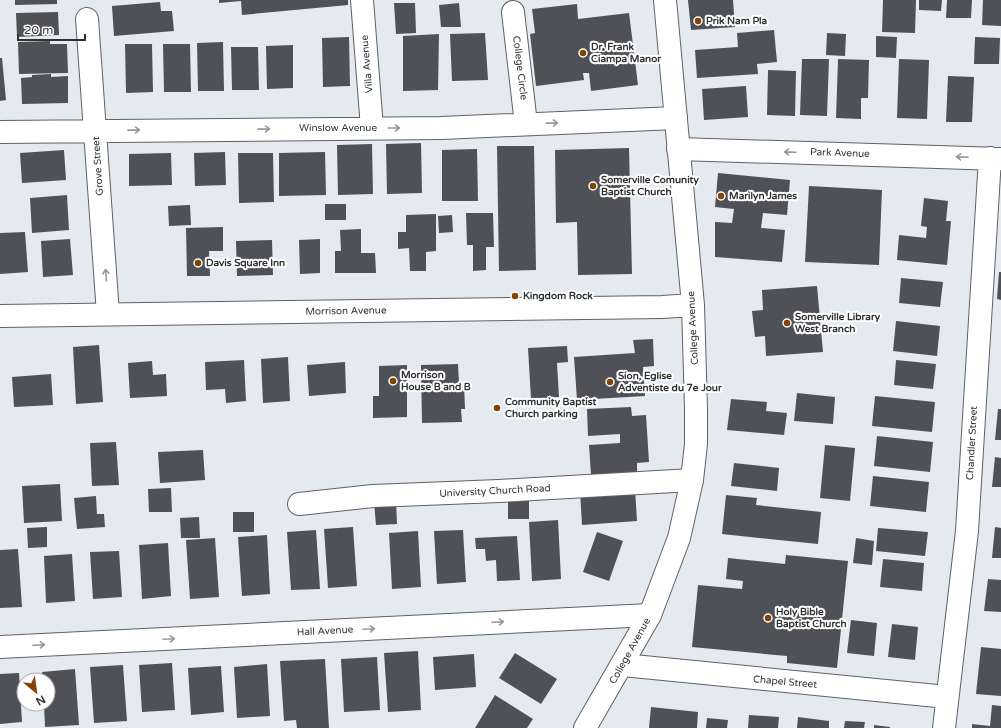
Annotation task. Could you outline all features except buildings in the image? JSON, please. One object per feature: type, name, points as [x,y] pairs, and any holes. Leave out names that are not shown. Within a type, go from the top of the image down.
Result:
[{"type":"street","name":"Villa Avenue","points":[[362,0],[372,128]]},
{"type":"street","name":"College Avenue","points":[[585,728],[623,665],[650,615],[679,538],[692,480],[696,444],[693,305],[665,0]]},
{"type":"street","name":"Grove Street","points":[[86,8],[108,314]]},
{"type":"street","name":"College Circle","points":[[513,12],[526,124]]},
{"type":"street","name":"Winslow Avenue","points":[[0,132],[372,128],[676,118]]},
{"type":"street","name":"Park Avenue","points":[[678,149],[996,158]]},
{"type":"street","name":"Chandler Street","points":[[944,728],[967,531],[996,158]]},
{"type":"street","name":"Morrison Avenue","points":[[0,316],[662,307],[693,305]]},
{"type":"street","name":"University Church Road","points":[[299,504],[373,496],[499,491],[692,480]]},
{"type":"street","name":"Hall Avenue","points":[[0,647],[650,615]]},
{"type":"street","name":"Chapel Street","points":[[623,665],[947,697]]},
{"type":"place","name":"Prik Nam Pla","points":[[698,21]]},
{"type":"place","name":"Dr. Frank Ciampa Manor","points":[[583,53]]},
{"type":"place","name":"Somerville Comunity Baptist Church","points":[[593,186]]},
{"type":"place","name":"Marilyn James","points":[[721,196]]},
{"type":"place","name":"Davis Square Inn","points":[[198,263]]},
{"type":"place","name":"Kingdom Rock","points":[[515,296]]},
{"type":"place","name":"Somerville Library West Branch","points":[[787,323]]},
{"type":"place","name":"Morrison House B and B","points":[[393,381]]},
{"type":"place","name":"Sion, Eglise Adventiste du 7e Jour","points":[[610,382]]},
{"type":"place","name":"Community Baptist Church parking","points":[[497,408]]},
{"type":"place","name":"Holy Bible Baptist Church","points":[[768,618]]}]
